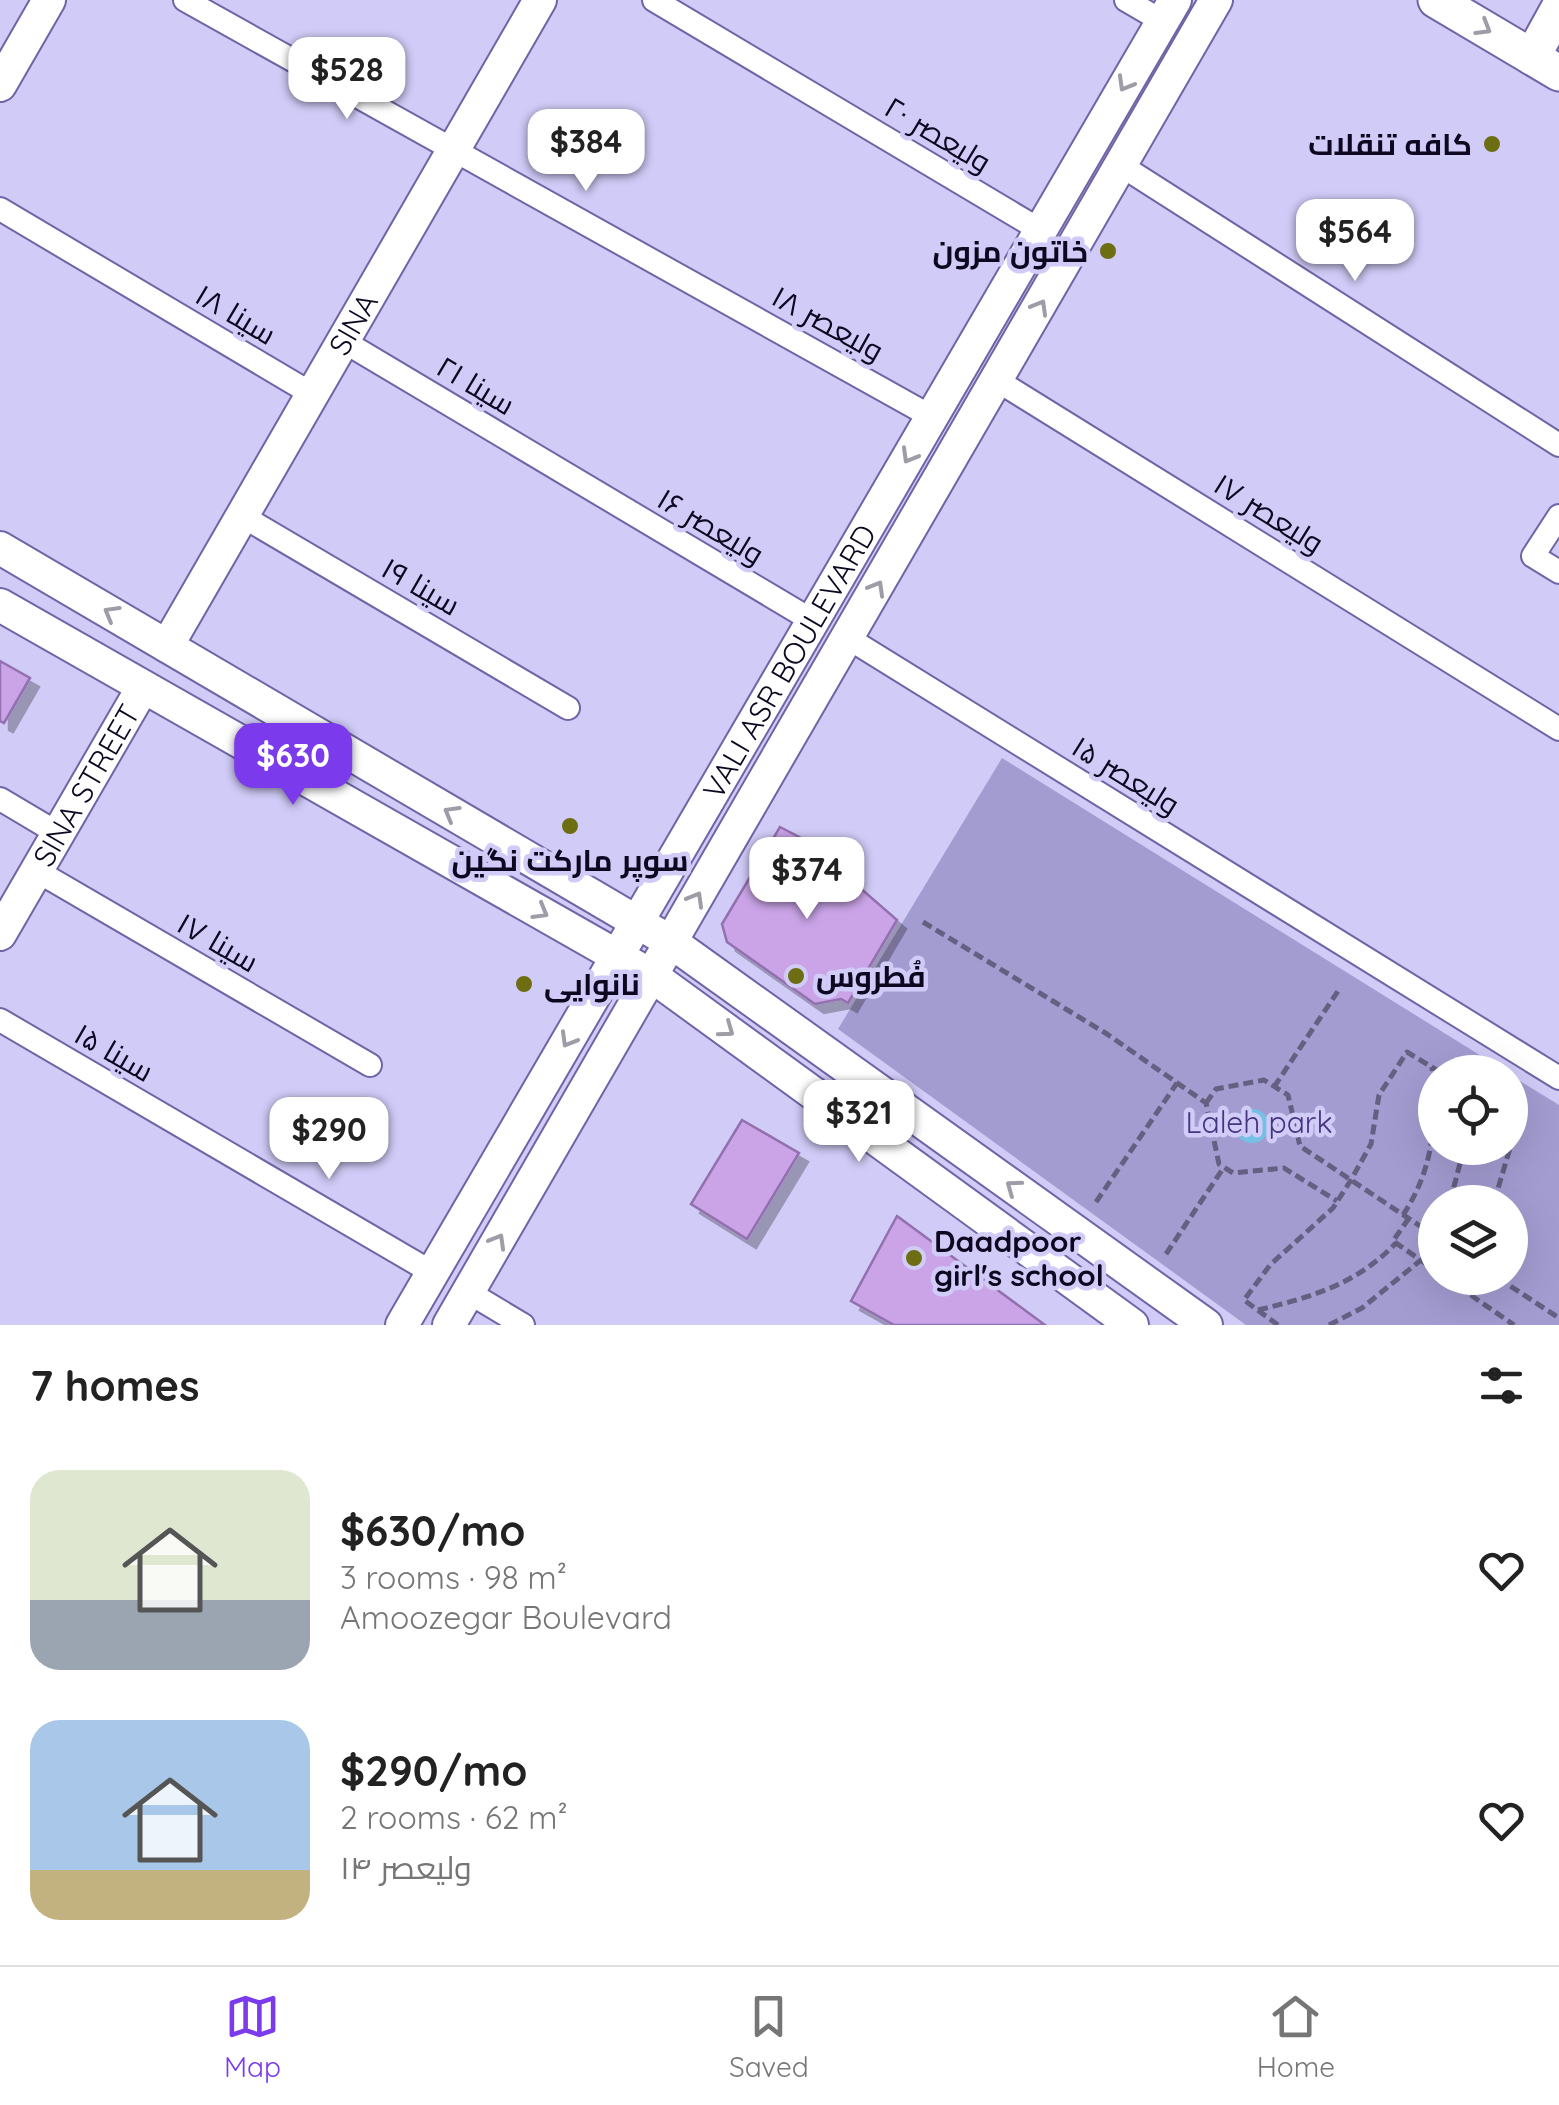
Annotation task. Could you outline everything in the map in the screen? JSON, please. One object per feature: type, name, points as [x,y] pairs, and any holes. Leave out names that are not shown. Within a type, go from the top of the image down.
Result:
[{"type":"main road","points":[[0,85],[49,0]]},
{"type":"main road","name":"SINA","points":[[167,646],[540,0]]},
{"type":"main road","points":[[1436,0],[1545,65],[1559,8]]},
{"type":"main road","name":"VALI ASR BOULEVARD","points":[[449,1325],[1122,166],[1208,3]]},
{"type":"main road","name":"VALI ASR BOULEVARD","points":[[402,1325],[1168,11]]},
{"type":"main road","points":[[0,548],[671,942],[1206,1325]]},
{"type":"main road","points":[[0,604],[652,976],[1131,1324],[1156,1289]]},
{"type":"main road","name":"SINA STREET","points":[[0,934],[143,687]]},
{"type":"main road","points":[[500,889],[521,854]]},
{"type":"street","name":"ولیعصر ۱۸","points":[[185,0],[932,417]]},
{"type":"street","name":"ولیعصر ۲۰","points":[[654,0],[1040,230]]},
{"type":"street","points":[[1126,0],[1168,11]]},
{"type":"street","points":[[1122,166],[1559,445]]},
{"type":"street","name":"سینا ۱۸","points":[[0,209],[312,394]]},
{"type":"street","name":"سینا ۲۱","points":[[343,341],[578,481]]},
{"type":"street","name":"ولیعصر ۱۷","points":[[998,380],[1559,729]]},
{"type":"street","name":"ولیعصر ۱۶","points":[[578,481],[812,622]]},
{"type":"street","name":"سینا ۱۹","points":[[242,516],[568,708]]},
{"type":"street","points":[[1559,516],[1533,556],[1559,572]]},
{"type":"street","name":"ولیعصر ۱۵","points":[[848,638],[1559,1078]]},
{"type":"street","points":[[0,799],[59,834]]},
{"type":"street","name":"سینا ۱۷","points":[[37,871],[370,1065]]},
{"type":"street","name":"سینا ۱۵","points":[[0,1020],[433,1273]]},
{"type":"street","points":[[468,1292],[523,1325]]},
{"type":"path","points":[[923,922],[1107,1034],[1206,1103],[1219,1164],[1232,1173],[1284,1168],[1337,1201]]},
{"type":"path","points":[[1274,1087],[1340,988]]},
{"type":"path","points":[[1278,1325],[1244,1300],[1270,1264],[1337,1201],[1371,1144],[1379,1094],[1407,1052],[1418,1059]]},
{"type":"path","points":[[1206,1103],[1216,1089],[1264,1080],[1288,1096],[1300,1146],[1418,1224]]},
{"type":"path","points":[[1096,1202],[1178,1084]]},
{"type":"path","points":[[1257,1310],[1311,1298],[1353,1280],[1396,1243],[1427,1165]]},
{"type":"path","points":[[1166,1254],[1224,1167]]},
{"type":"path","points":[[1396,1243],[1418,1258]]},
{"type":"path","points":[[1329,1325],[1362,1308],[1418,1262]]},
{"type":"path","points":[[1471,1295],[1514,1325]]},
{"type":"path","points":[[1524,1295],[1559,1318]]},
{"type":"green space","name":"Laleh park","points":[[1002,758],[1480,1055],[1418,1055],[1418,1165],[1528,1165],[1528,1086],[1559,1105],[1559,1325],[1246,1325],[838,1029]]},
{"type":"water","points":[[1252,1109],[1264,1114],[1269,1126],[1264,1138],[1252,1143],[1240,1138],[1235,1126],[1240,1114]]},
{"type":"building","points":[[0,661],[30,678],[4,723],[0,721]]},
{"type":"building","points":[[780,827],[805,840],[897,920],[848,1003],[841,999],[815,1004],[727,942],[722,924]]},
{"type":"building","points":[[742,1120],[799,1153],[747,1239],[691,1204]]},
{"type":"building","name":"Daadpoor girl's school","points":[[897,1216],[1045,1325],[894,1325],[851,1301]]},
{"type":"place","name":"کافه تنقلات","points":[[1492,144]]},
{"type":"place","name":"خاتون مزون","points":[[1108,251]]},
{"type":"place","name":"سوپر مارکت نگین","points":[[570,826]]},
{"type":"place","name":"فُطروس","points":[[796,976]]},
{"type":"place","name":"نانوایی","points":[[524,984]]},
{"type":"place","name":"Daadpoor girl's school","points":[[914,1258]]}]
